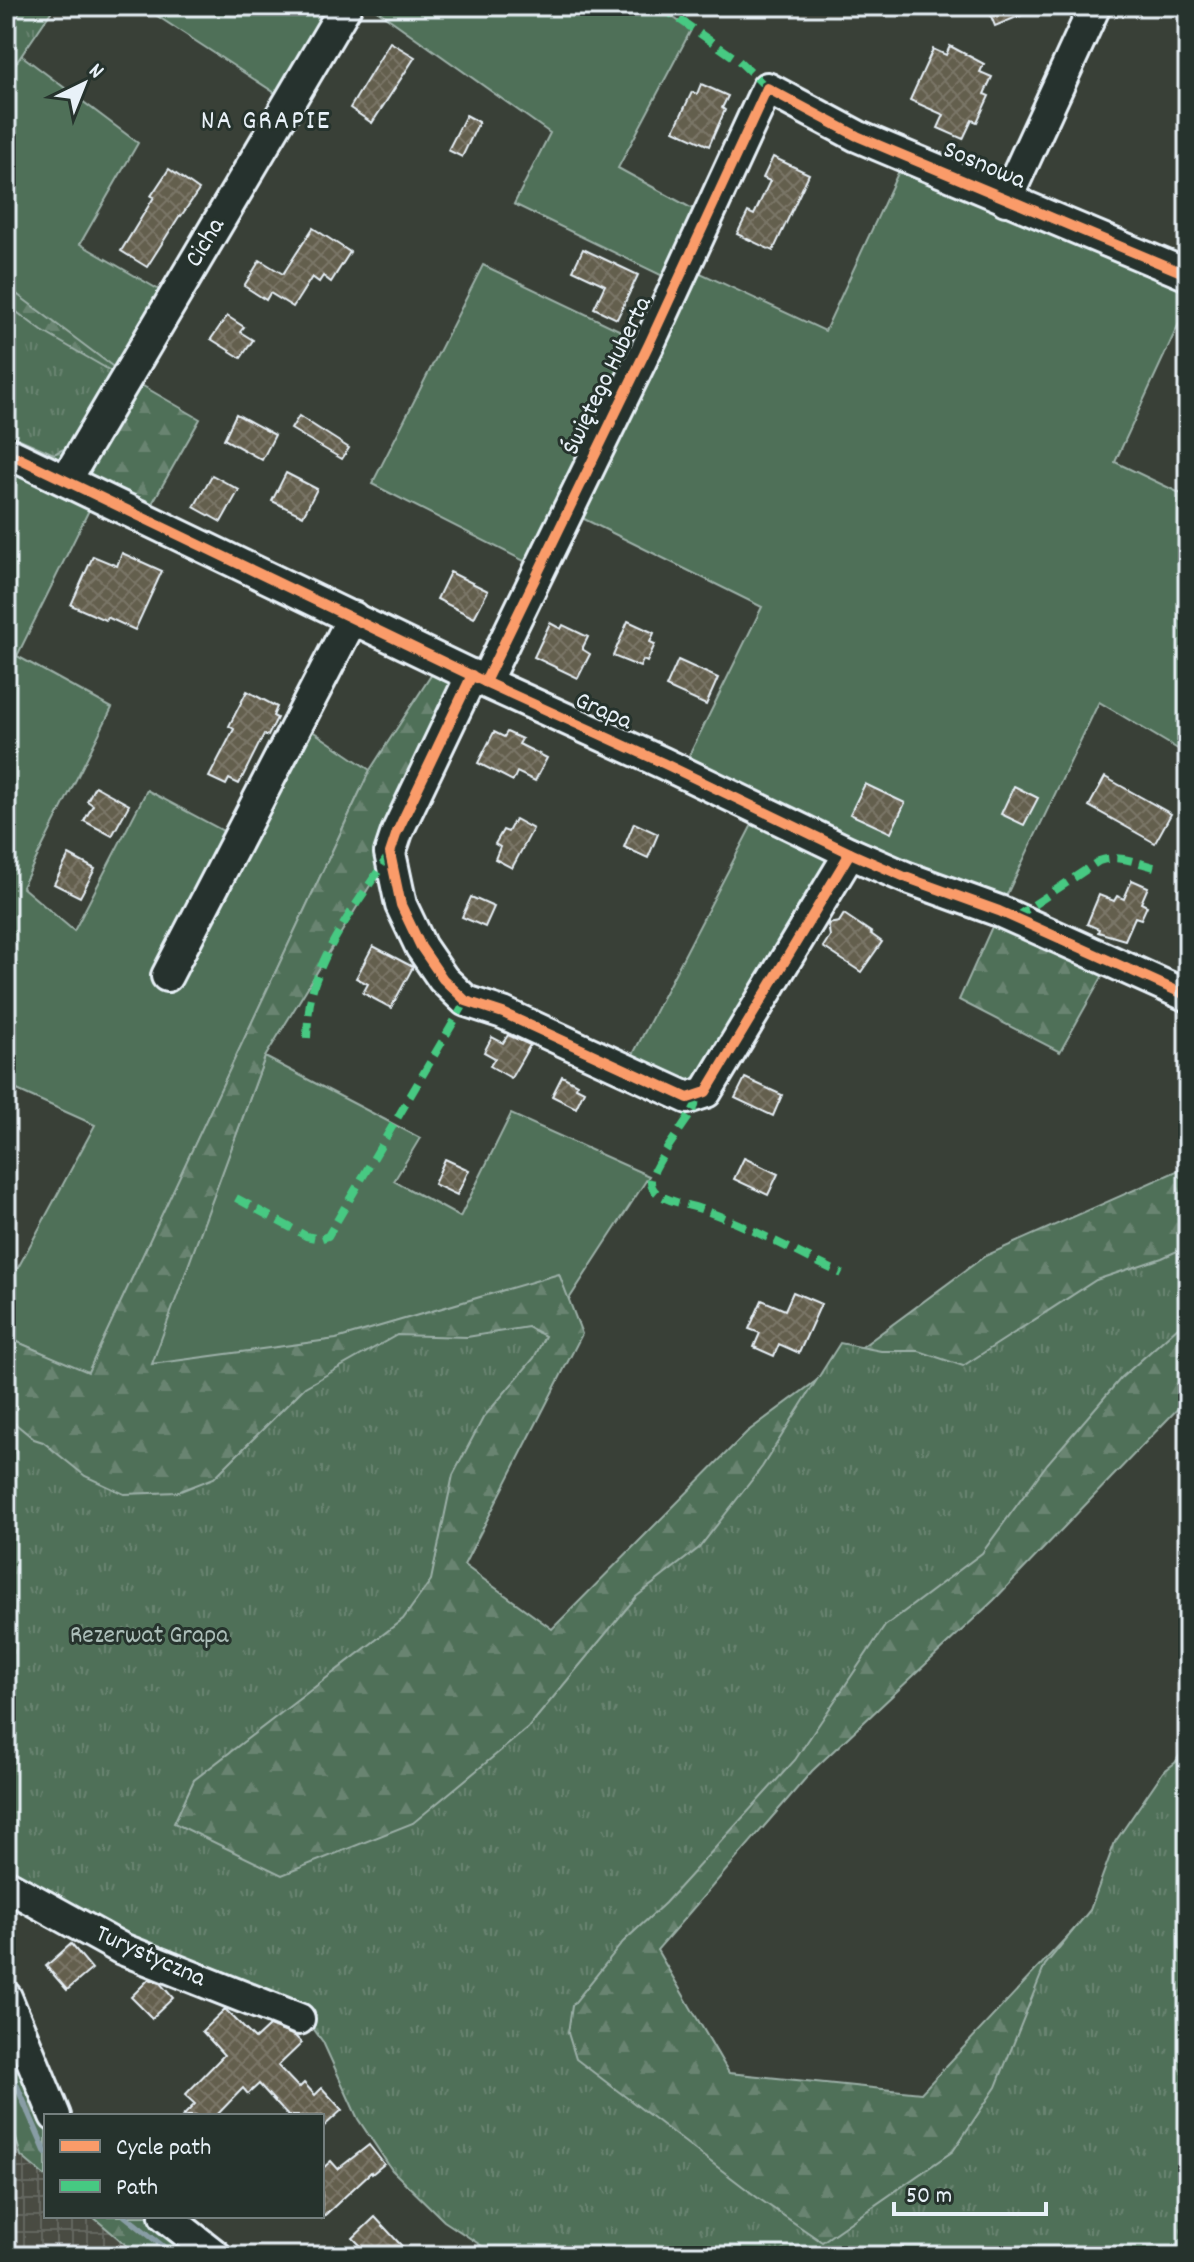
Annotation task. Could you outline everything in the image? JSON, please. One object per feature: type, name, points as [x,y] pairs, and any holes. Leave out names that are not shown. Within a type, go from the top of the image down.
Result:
[{"type":"street","name":"Cicha","points":[[66,480],[346,6]]},
{"type":"street","points":[[1006,200],[1095,6]]},
{"type":"street","name":"Sosnowa","points":[[767,88],[857,136],[1188,275]]},
{"type":"street","name":"Świętego Huberta","points":[[767,88],[649,344],[479,679],[397,832],[390,853],[401,905],[421,947],[443,979],[466,1001],[503,1013],[688,1098],[706,1092],[850,853]]},
{"type":"street","name":"Grapa","points":[[6,452],[850,853],[905,877],[999,911],[1188,996]]},
{"type":"street","points":[[167,976],[353,617]]},
{"type":"street","name":"Turystyczna","points":[[6,1885],[122,1949],[299,2019]]},
{"type":"street","points":[[6,1997],[54,2114]]},
{"type":"street","points":[[168,2218],[216,2256]]},
{"type":"shaded area","points":[[6,2105],[21,2156],[44,2175],[44,2218],[94,2218],[139,2256],[6,2256]]},
{"type":"green space","points":[[6,6],[55,6],[6,78]]},
{"type":"green space","points":[[142,6],[311,6],[338,19],[289,102]]},
{"type":"green space","points":[[371,6],[657,6],[691,30],[618,168],[702,214],[671,280],[514,204],[550,133]]},
{"type":"green space","points":[[21,55],[138,143],[80,244],[173,298],[116,374],[6,304],[6,78]]},
{"type":"green space","points":[[904,160],[1188,279],[1188,304],[1115,462],[1188,497],[1188,755],[1099,702],[999,911],[684,766],[762,607],[574,514],[692,269],[825,331]]},
{"type":"green space","points":[[483,265],[642,341],[536,567],[372,484]]},
{"type":"green space","points":[[6,286],[124,375],[200,419],[149,509],[6,439]]},
{"type":"green space","points":[[6,304],[42,331],[116,374],[66,448],[54,454],[6,433]]},
{"type":"green space","points":[[8,467],[91,506],[17,656],[112,708],[22,887],[74,931],[147,790],[238,839],[299,722],[370,770],[88,1373],[6,1337],[6,1290],[95,1125],[6,1085]]},
{"type":"green space","name":"Rezerwat Grapa","points":[[441,660],[472,675],[390,853],[265,1057],[152,1364],[336,1339],[559,1274],[582,1334],[464,1565],[552,1629],[747,1432],[985,1256],[1188,1166],[1188,1398],[994,1600],[812,1771],[657,1950],[729,2073],[921,2093],[1094,1908],[1188,1740],[1188,2256],[520,2256],[303,2009],[6,1884],[6,1337],[88,1372],[370,770]]},
{"type":"green space","points":[[758,813],[842,855],[697,1083],[687,1088],[628,1064]]},
{"type":"green space","points":[[999,911],[1111,961],[1060,1052],[959,1000]]},
{"type":"green space","points":[[265,1057],[420,1138],[394,1181],[460,1217],[511,1114],[649,1176],[545,1336],[151,1364]]},
{"type":"green space","name":"Rezerwat Grapa","points":[[1188,1246],[1188,1318],[1121,1378],[1047,1464],[982,1553],[885,1626],[795,1760],[665,1903],[623,1942],[572,2006],[568,2033],[576,2059],[758,2198],[822,2242],[953,2151],[996,2087],[1045,1965],[1090,1910],[1115,1842],[1163,1772],[1188,1753],[1188,2256],[492,2256],[444,2221],[392,2170],[358,2119],[323,2042],[295,2003],[71,1918],[6,1877],[6,1416],[85,1476],[124,1494],[178,1492],[214,1478],[305,1387],[397,1335],[467,1337],[528,1327],[545,1336],[534,1358],[483,1418],[453,1475],[431,1580],[403,1619],[194,1780],[174,1823],[282,1875],[413,1823],[528,1728],[636,1597],[699,1548],[762,1467],[840,1343],[881,1351],[919,1351],[963,1366],[1096,1280]]},
{"type":"green space","points":[[6,1997],[45,2114],[44,2175],[21,2156],[6,2105]]},
{"type":"green space","points":[[94,2218],[168,2218],[216,2256],[139,2256]]},
{"type":"building","points":[[987,6],[1044,6],[995,26]]},
{"type":"building","points":[[390,42],[415,57],[372,123],[350,108]]},
{"type":"building","points":[[950,46],[984,64],[980,72],[992,77],[984,94],[989,96],[977,122],[972,120],[963,139],[938,128],[944,115],[910,100],[933,49],[946,55]]},
{"type":"building","points":[[701,84],[728,96],[709,146],[674,130],[692,92],[697,94]]},
{"type":"building","points":[[466,115],[479,122],[462,157],[448,150]]},
{"type":"building","points":[[773,157],[809,174],[773,251],[737,234],[748,212],[754,215],[770,181],[763,178]]},
{"type":"building","points":[[169,169],[199,190],[147,267],[121,251]]},
{"type":"building","points":[[313,228],[350,252],[331,282],[323,276],[319,282],[312,277],[293,307],[270,293],[266,300],[244,286],[260,260],[283,274]]},
{"type":"building","points":[[583,249],[638,275],[617,319],[594,308],[605,285],[573,270]]},
{"type":"building","points":[[227,316],[244,327],[240,332],[253,340],[241,358],[211,339]]},
{"type":"building","points":[[236,414],[275,435],[262,460],[224,439]]},
{"type":"building","points":[[299,416],[349,448],[342,459],[291,429]]},
{"type":"building","points":[[286,473],[317,489],[303,516],[272,501]]},
{"type":"building","points":[[212,475],[239,490],[221,522],[194,507]]},
{"type":"building","points":[[122,553],[162,571],[135,630],[71,605],[93,556],[117,566]]},
{"type":"building","points":[[450,572],[488,591],[474,618],[437,599]]},
{"type":"building","points":[[628,621],[654,633],[650,642],[655,644],[647,662],[643,660],[640,667],[613,656]]},
{"type":"building","points":[[550,623],[561,629],[563,625],[588,637],[582,649],[590,654],[578,678],[534,657]]},
{"type":"building","points":[[678,660],[718,678],[706,705],[666,687]]},
{"type":"building","points":[[247,691],[277,707],[273,716],[277,718],[268,736],[264,734],[239,784],[229,779],[226,785],[209,777],[234,729],[229,726]]},
{"type":"building","points":[[494,732],[504,737],[507,732],[522,739],[519,744],[547,758],[535,781],[517,772],[513,781],[478,763]]},
{"type":"building","points":[[1105,777],[1171,814],[1155,843],[1089,806]]},
{"type":"building","points":[[865,784],[905,803],[891,833],[850,814]]},
{"type":"building","points":[[95,786],[129,805],[112,836],[84,821],[93,805],[87,801]]},
{"type":"building","points":[[1014,786],[1038,798],[1024,825],[1001,814]]},
{"type":"building","points":[[515,819],[533,829],[512,868],[495,859],[500,847],[495,844],[503,830],[508,832]]},
{"type":"building","points":[[634,823],[658,834],[648,858],[624,847]]},
{"type":"building","points":[[69,855],[95,869],[80,897],[54,884]]},
{"type":"building","points":[[1132,880],[1148,887],[1141,903],[1147,906],[1141,919],[1135,917],[1125,940],[1098,932],[1099,929],[1087,924],[1099,895],[1114,901],[1117,896],[1124,899]]},
{"type":"building","points":[[471,897],[494,907],[485,927],[462,917]]},
{"type":"building","points":[[844,914],[882,942],[861,972],[823,947],[830,936],[828,924],[839,922]]},
{"type":"building","points":[[373,946],[413,967],[391,1008],[363,993],[368,984],[356,978]]},
{"type":"building","points":[[508,1035],[530,1045],[511,1078],[490,1066],[495,1058],[484,1052],[492,1037],[503,1043]]},
{"type":"building","points":[[562,1076],[584,1091],[576,1108],[552,1096]]},
{"type":"building","points":[[745,1078],[782,1095],[773,1116],[735,1098]]},
{"type":"building","points":[[744,1158],[778,1174],[768,1195],[734,1179]]},
{"type":"building","points":[[445,1159],[469,1170],[457,1195],[434,1184]]},
{"type":"building","points":[[793,1292],[821,1304],[799,1353],[779,1344],[774,1356],[754,1347],[760,1333],[749,1329],[762,1300],[785,1310]]},
{"type":"building","points":[[71,1944],[92,1969],[67,1990],[46,1966]]},
{"type":"building","points":[[149,1979],[160,1983],[173,1998],[152,2018],[131,1997]]},
{"type":"building","points":[[225,2009],[255,2039],[269,2026],[295,2036],[302,2043],[278,2066],[299,2088],[304,2083],[315,2095],[322,2088],[342,2110],[324,2126],[324,2114],[286,2114],[259,2084],[248,2094],[243,2088],[218,2114],[185,2114],[195,2104],[185,2095],[224,2055],[202,2031]]},
{"type":"building","points":[[369,2145],[384,2164],[371,2172],[324,2216],[324,2167],[331,2161],[338,2169]]},
{"type":"building","points":[[375,2217],[411,2256],[371,2256],[353,2238]]},
{"type":"waterway","points":[[6,2061],[44,2148]]},
{"type":"waterway","points":[[128,2218],[175,2256]]},
{"type":"marked path","points":[[660,6],[738,60],[767,88]]},
{"type":"marked path","points":[[307,1038],[312,992],[324,961],[390,853]]},
{"type":"marked path","points":[[1014,918],[1099,861],[1120,859],[1154,867]]},
{"type":"marked path","points":[[236,1198],[306,1236],[320,1239],[328,1236],[466,1001]]},
{"type":"marked path","points":[[696,1095],[692,1112],[652,1175],[652,1187],[663,1197],[737,1223],[842,1274]]},
{"type":"cycle path","points":[[485,682],[649,344],[767,88],[857,136],[1188,275]]},
{"type":"cycle path","points":[[6,452],[850,853],[905,877],[999,911],[1188,996]]},
{"type":"cycle path","points":[[472,675],[397,832],[390,853],[401,905],[421,947],[443,979],[466,1001],[503,1013],[688,1098],[706,1092],[850,853]]},
{"type":"district","name":"NA GRAPIE","points":[[266,123]]}]
